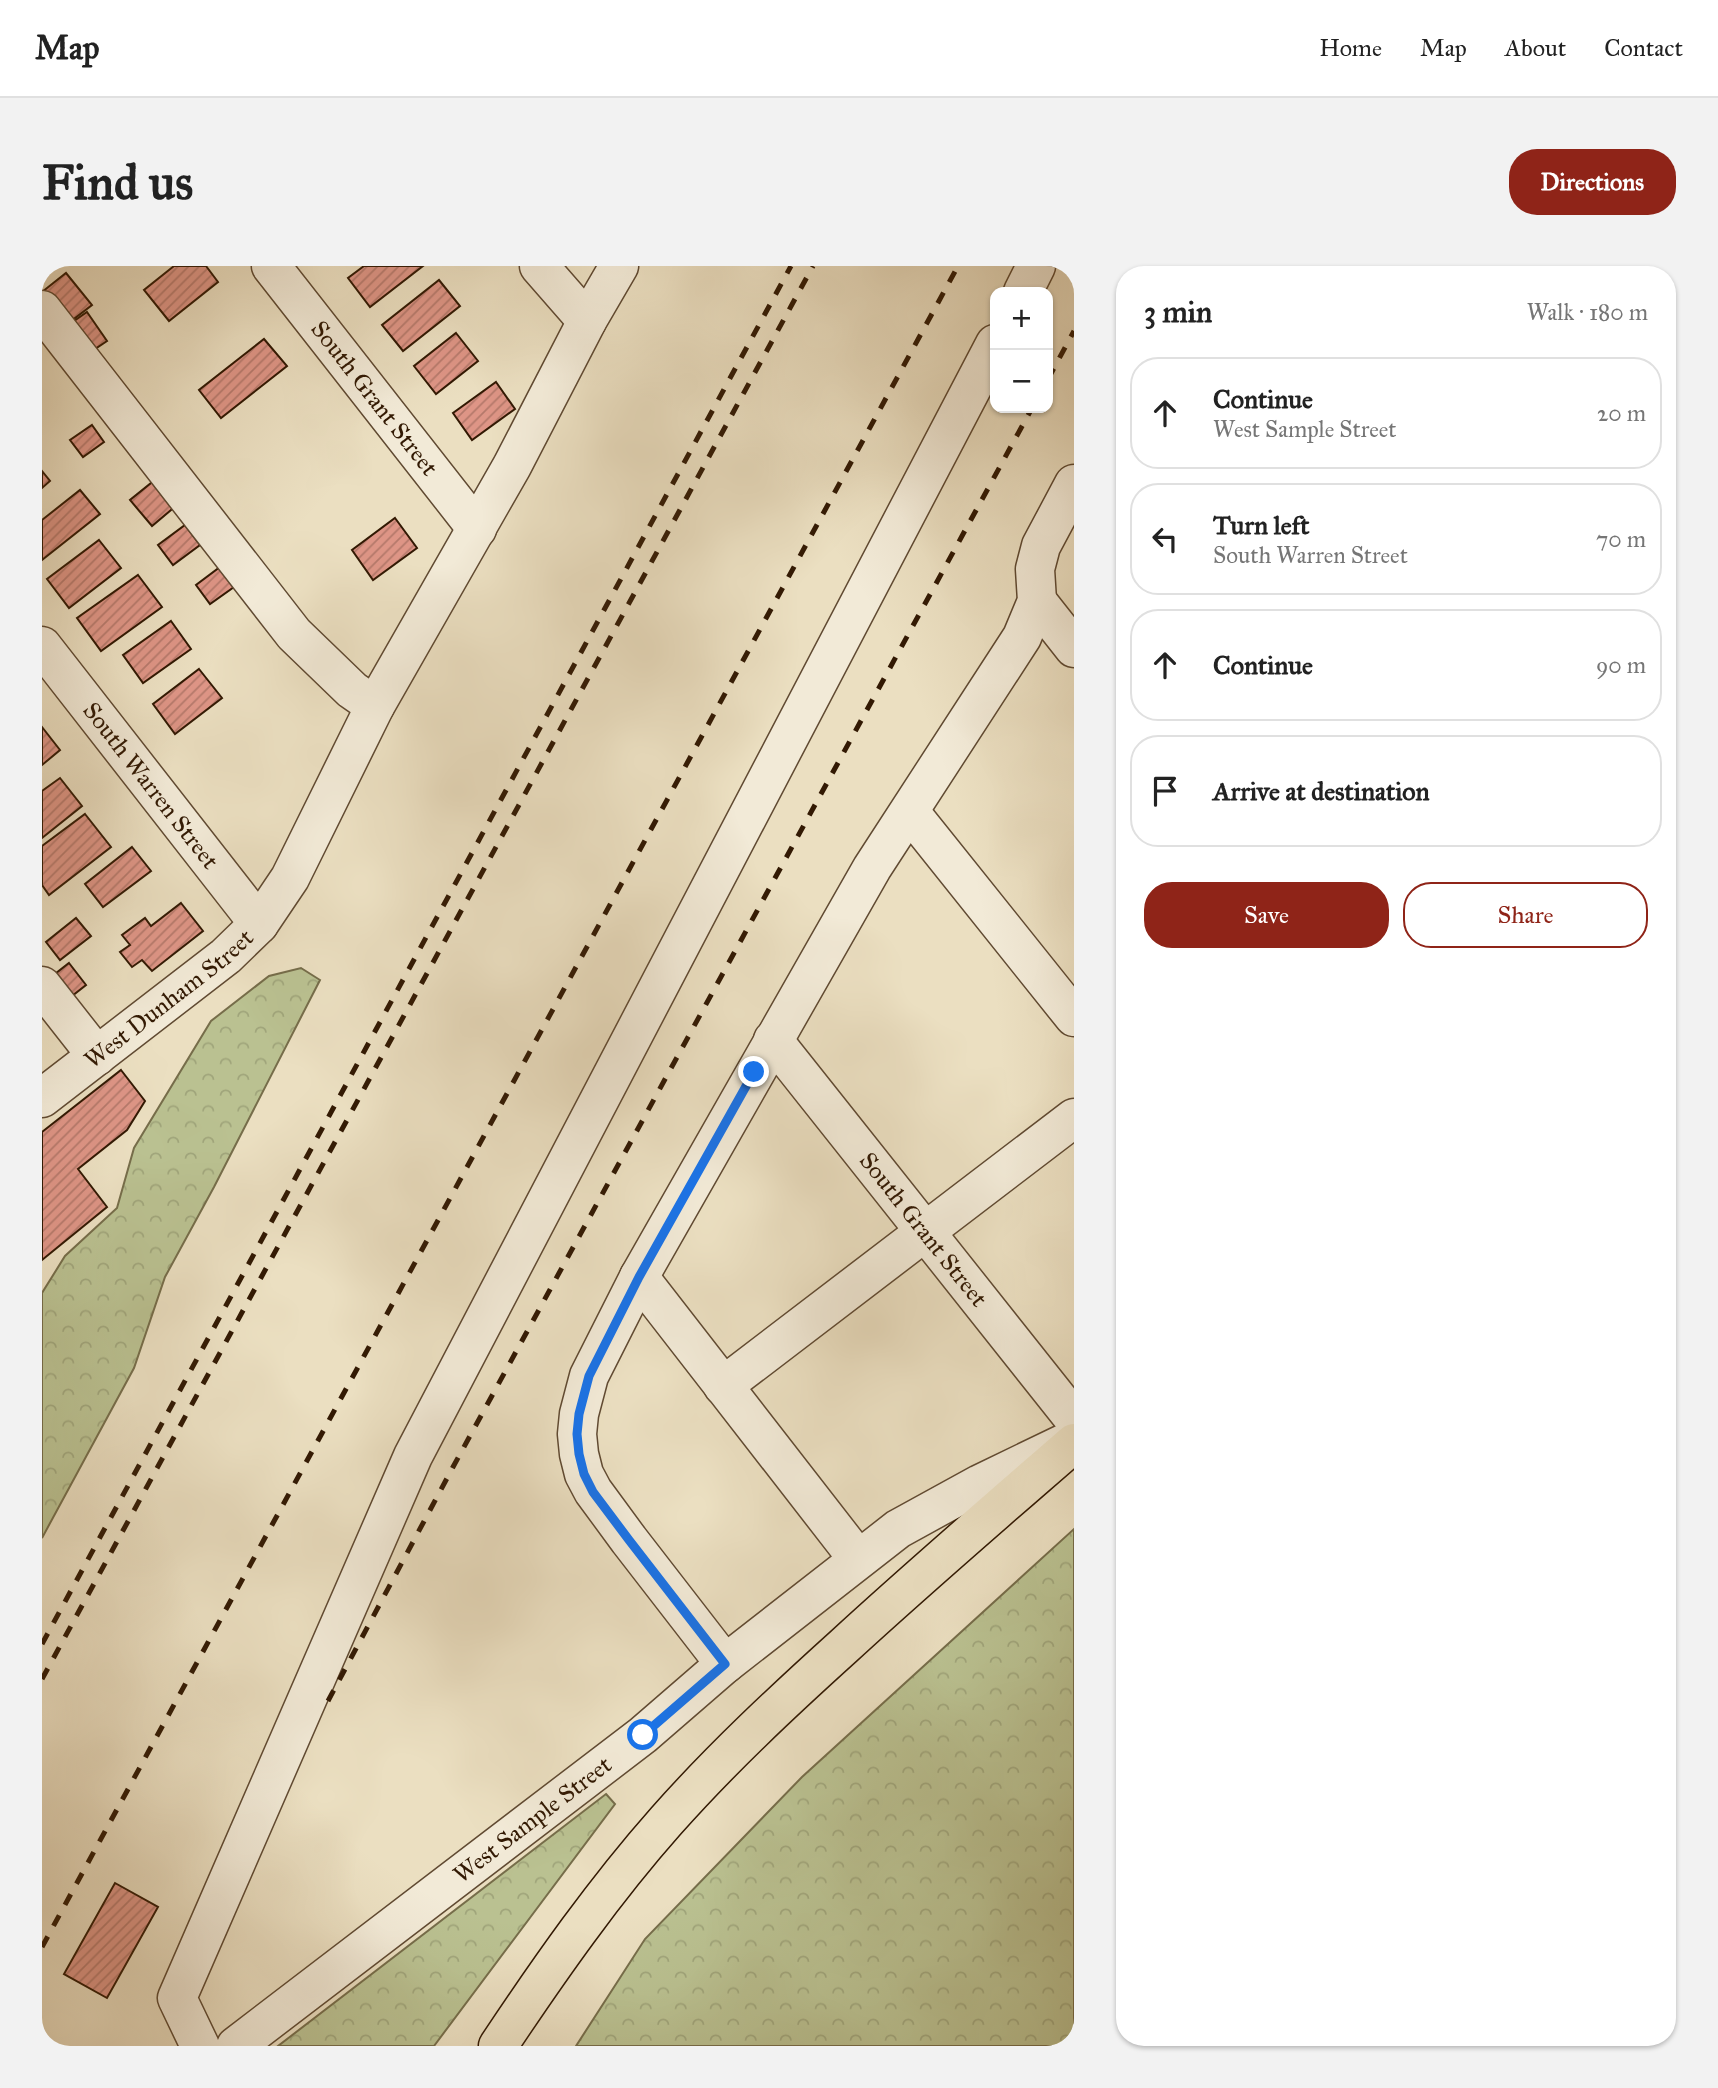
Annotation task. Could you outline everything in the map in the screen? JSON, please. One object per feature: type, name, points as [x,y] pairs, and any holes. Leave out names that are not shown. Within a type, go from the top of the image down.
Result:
[{"type":"main road","name":"West Sample Street","points":[[498,2046],[561,1953],[666,1821],[793,1693],[1074,1441]]},
{"type":"street","name":"South Grant Street","points":[[271,266],[477,529]]},
{"type":"street","points":[[540,266],[587,321]]},
{"type":"street","name":"West Dunham Street","points":[[42,1098],[226,956],[259,924],[290,878],[375,706],[512,466],[587,321],[619,266]]},
{"type":"street","points":[[1026,287],[1036,266]]},
{"type":"street","points":[[42,310],[294,634],[352,690],[375,706]]},
{"type":"street","points":[[200,2046],[177,1998],[413,1456],[992,350]]},
{"type":"street","points":[[725,1664],[593,1492],[584,1474],[577,1434],[589,1376],[639,1277],[872,868],[1022,637],[1037,601],[1035,569],[1041,546],[1074,484]]},
{"type":"street","points":[[1037,601],[1074,648]]},
{"type":"street","name":"South Warren Street","points":[[42,646],[259,924]]},
{"type":"street","points":[[910,811],[1074,1017]]},
{"type":"street","points":[[42,986],[97,1056]]},
{"type":"street","name":"South Grant Street","points":[[773,1040],[1074,1419]]},
{"type":"street","points":[[723,1386],[1074,1118]]},
{"type":"street","points":[[639,1277],[858,1559]]},
{"type":"street","name":"West Sample Street","points":[[236,2046],[643,1735],[725,1664],[858,1559],[910,1523],[980,1484],[1074,1441]]},
{"type":"green space","points":[[301,968],[320,980],[165,1277],[134,1368],[42,1538],[42,1293],[65,1256],[117,1208],[134,1148],[211,1021],[269,976]]},
{"type":"green space","points":[[1074,1529],[1074,2046],[576,2046],[645,1939],[802,1777]]},
{"type":"green space","points":[[606,1794],[615,1804],[434,2046],[278,2046]]},
{"type":"building","points":[[174,266],[206,266],[218,282],[169,321],[144,290]]},
{"type":"building","points":[[364,266],[423,266],[370,307],[348,278]]},
{"type":"building","points":[[66,273],[92,305],[66,325],[42,292]]},
{"type":"building","points":[[439,280],[460,306],[403,351],[382,325]]},
{"type":"building","points":[[87,312],[107,341],[83,357],[64,328]]},
{"type":"building","points":[[456,333],[478,361],[436,394],[414,366]]},
{"type":"building","points":[[264,339],[287,366],[221,418],[199,390]]},
{"type":"building","points":[[496,382],[515,409],[472,440],[453,413]]},
{"type":"building","points":[[92,425],[104,442],[83,457],[70,440]]},
{"type":"building","points":[[42,471],[50,481],[42,488]]},
{"type":"building","points":[[156,479],[177,505],[152,526],[130,500]]},
{"type":"building","points":[[80,490],[100,514],[42,560],[42,520]]},
{"type":"building","points":[[395,518],[417,548],[373,580],[352,550]]},
{"type":"building","points":[[185,525],[200,545],[173,565],[158,545]]},
{"type":"building","points":[[99,540],[121,568],[69,608],[47,579]]},
{"type":"building","points":[[220,567],[234,587],[210,604],[196,585]]},
{"type":"building","points":[[138,575],[162,607],[101,651],[77,618]]},
{"type":"building","points":[[171,621],[191,649],[143,683],[123,655]]},
{"type":"building","points":[[199,669],[222,698],[175,734],[153,704]]},
{"type":"building","points":[[42,727],[60,750],[42,765]]},
{"type":"building","points":[[60,778],[82,806],[42,838],[42,791]]},
{"type":"building","points":[[85,814],[111,847],[49,895],[42,885],[42,846]]},
{"type":"building","points":[[132,847],[151,871],[103,907],[85,884]]},
{"type":"building","points":[[181,903],[203,931],[152,971],[142,960],[132,967],[120,952],[130,945],[122,935],[145,918],[151,926]]},
{"type":"building","points":[[76,918],[91,936],[60,960],[46,942]]},
{"type":"building","points":[[69,963],[86,985],[63,1003],[46,981]]},
{"type":"building","points":[[121,1070],[145,1101],[127,1130],[78,1169],[107,1207],[42,1260],[42,1132]]},
{"type":"building","points":[[115,1883],[158,1907],[107,1998],[64,1974]]},
{"type":"railway","points":[[42,1644],[791,266]]},
{"type":"railway","points":[[42,1679],[813,266]]},
{"type":"railway","points":[[42,1947],[958,266]]},
{"type":"railway","points":[[1053,370],[1074,331]]},
{"type":"railway","points":[[328,1701],[453,1467],[1029,413]]},
{"type":"route","points":[[643,1735],[725,1664],[593,1492],[584,1474],[579,1454],[579,1414],[589,1376],[639,1277],[754,1072]]}]
